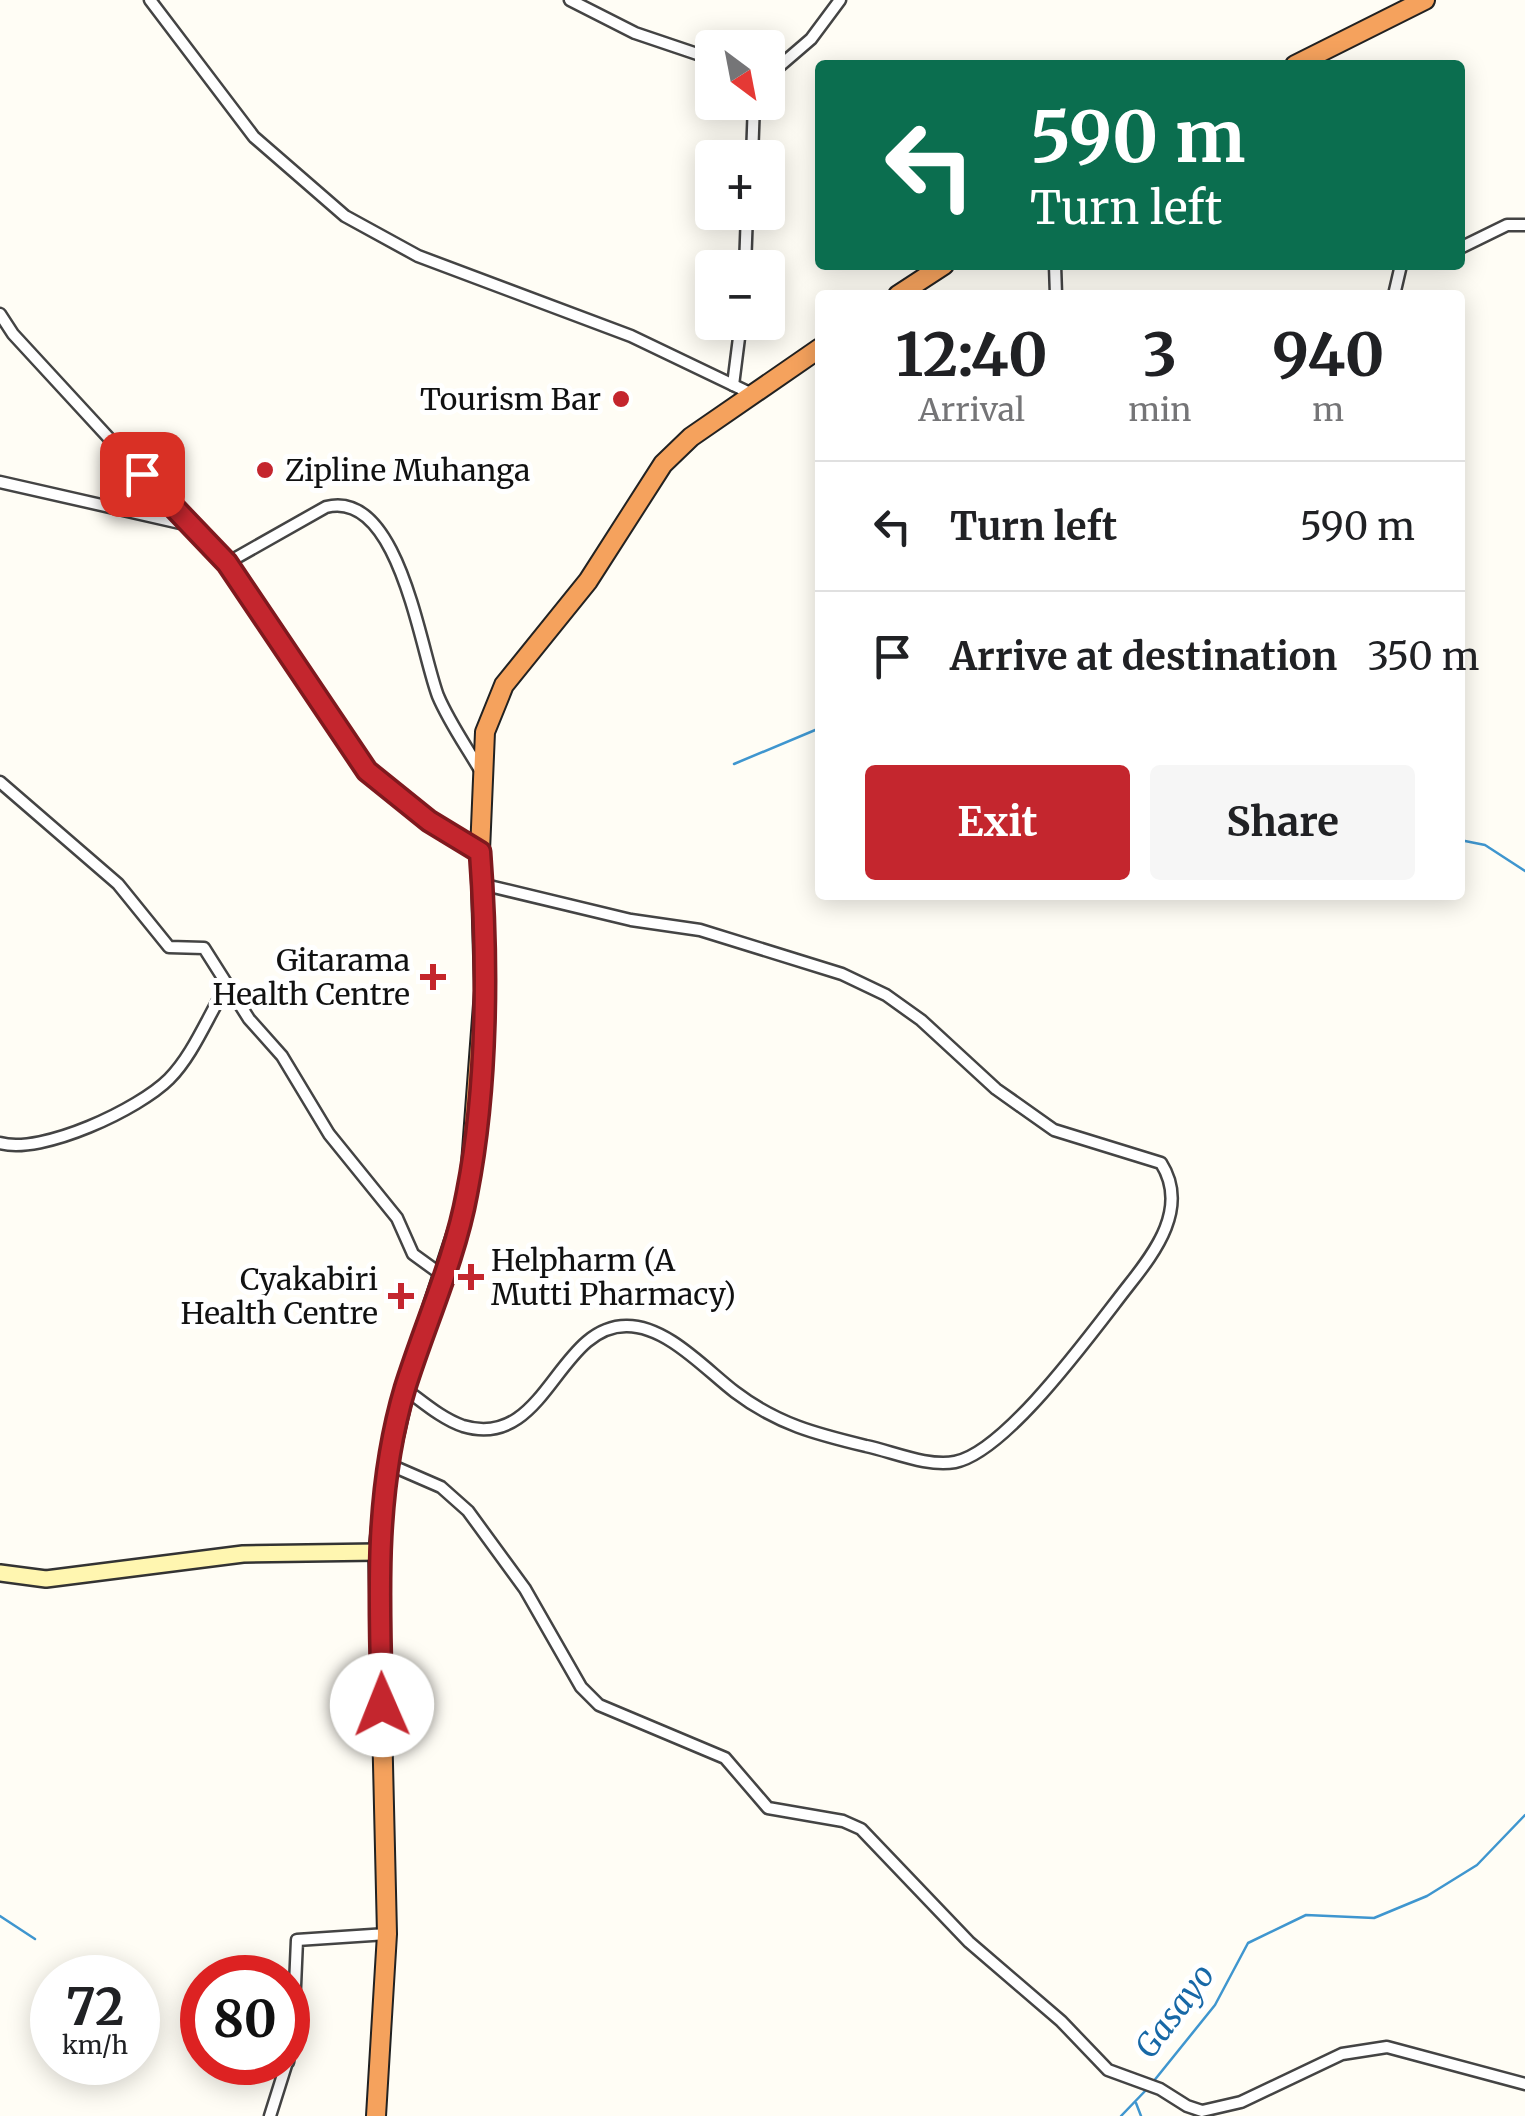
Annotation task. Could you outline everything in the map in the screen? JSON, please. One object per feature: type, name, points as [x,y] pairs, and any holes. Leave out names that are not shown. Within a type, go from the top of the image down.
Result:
[{"type":"highway","points":[[1305,60],[1425,0]]},
{"type":"highway","points":[[906,290],[936,270]]},
{"type":"highway","points":[[376,2116],[387,1934],[378,1552],[388,1464],[405,1389],[467,1195],[478,1102],[484,991],[480,852],[485,732],[513,672],[588,582],[663,464],[752,394],[815,351]]},
{"type":"main road","points":[[0,1573],[46,1579],[244,1554],[378,1552]]},
{"type":"street","points":[[150,0],[254,137],[345,216],[418,256],[631,336],[752,394]]},
{"type":"street","points":[[570,0],[635,34],[695,53]]},
{"type":"street","points":[[785,61],[811,39],[840,0]]},
{"type":"street","points":[[1465,246],[1507,225],[1525,225]]},
{"type":"street","points":[[0,314],[13,334],[227,563],[367,771],[429,821],[480,852]]},
{"type":"street","points":[[733,385],[739,340]]},
{"type":"street","points":[[0,482],[189,525]]},
{"type":"street","points":[[227,563],[326,507],[339,504],[363,512],[384,539],[402,575],[438,694],[483,775]]},
{"type":"street","points":[[0,782],[118,884],[169,947],[204,948],[226,987],[274,1044],[329,1134],[397,1218],[413,1254],[442,1274]]},
{"type":"street","points":[[405,1389],[459,1425],[486,1428],[504,1423],[539,1401],[583,1344],[612,1326],[630,1325],[659,1335],[755,1408],[795,1430],[952,1462],[980,1451],[1034,1401],[1150,1258],[1172,1209],[1170,1176],[1162,1164],[1054,1130],[996,1089],[922,1020],[865,984],[743,941],[481,884]]},
{"type":"street","points":[[0,1142],[30,1146],[65,1134],[158,1089],[178,1069],[226,987]]},
{"type":"street","points":[[388,1464],[441,1487],[468,1511],[525,1588],[589,1697],[622,1716],[724,1758],[768,1808],[843,1821],[861,1829],[969,1942],[1061,2021],[1108,2070],[1160,2089],[1202,2111],[1241,2102],[1342,2054],[1367,2048],[1408,2051],[1525,2084]]},
{"type":"street","points":[[296,1955],[297,1940],[387,1934]]},
{"type":"street","points":[[270,2116],[280,2085]]},
{"type":"waterway","points":[[734,764],[815,730]]},
{"type":"waterway","points":[[1465,841],[1485,845],[1525,871]]},
{"type":"waterway","name":"Gasayo","points":[[1153,2082],[1215,2005],[1248,1943],[1306,1915],[1374,1918],[1427,1896],[1477,1865],[1525,1815]]},
{"type":"waterway","points":[[0,1916],[35,1939]]},
{"type":"waterway","name":"Gasayo","points":[[1121,2116],[1148,2088]]},
{"type":"waterway","points":[[1136,2103],[1141,2116]]},
{"type":"place","name":"Tourism Bar","points":[[621,399]]},
{"type":"place","name":"Zipline Muhanga","points":[[265,470]]},
{"type":"place","name":"Gitarama Health Centre","points":[[433,977]]},
{"type":"place","name":"Helpharm (A Mutti Pharmacy)","points":[[471,1277]]},
{"type":"place","name":"Cyakabiri Health Centre","points":[[401,1296]]},
{"type":"route","points":[[142,474],[227,563],[367,771],[429,821],[480,852],[484,991],[470,1176],[463,1214],[405,1389],[388,1464],[378,1552],[382,1705]]}]
